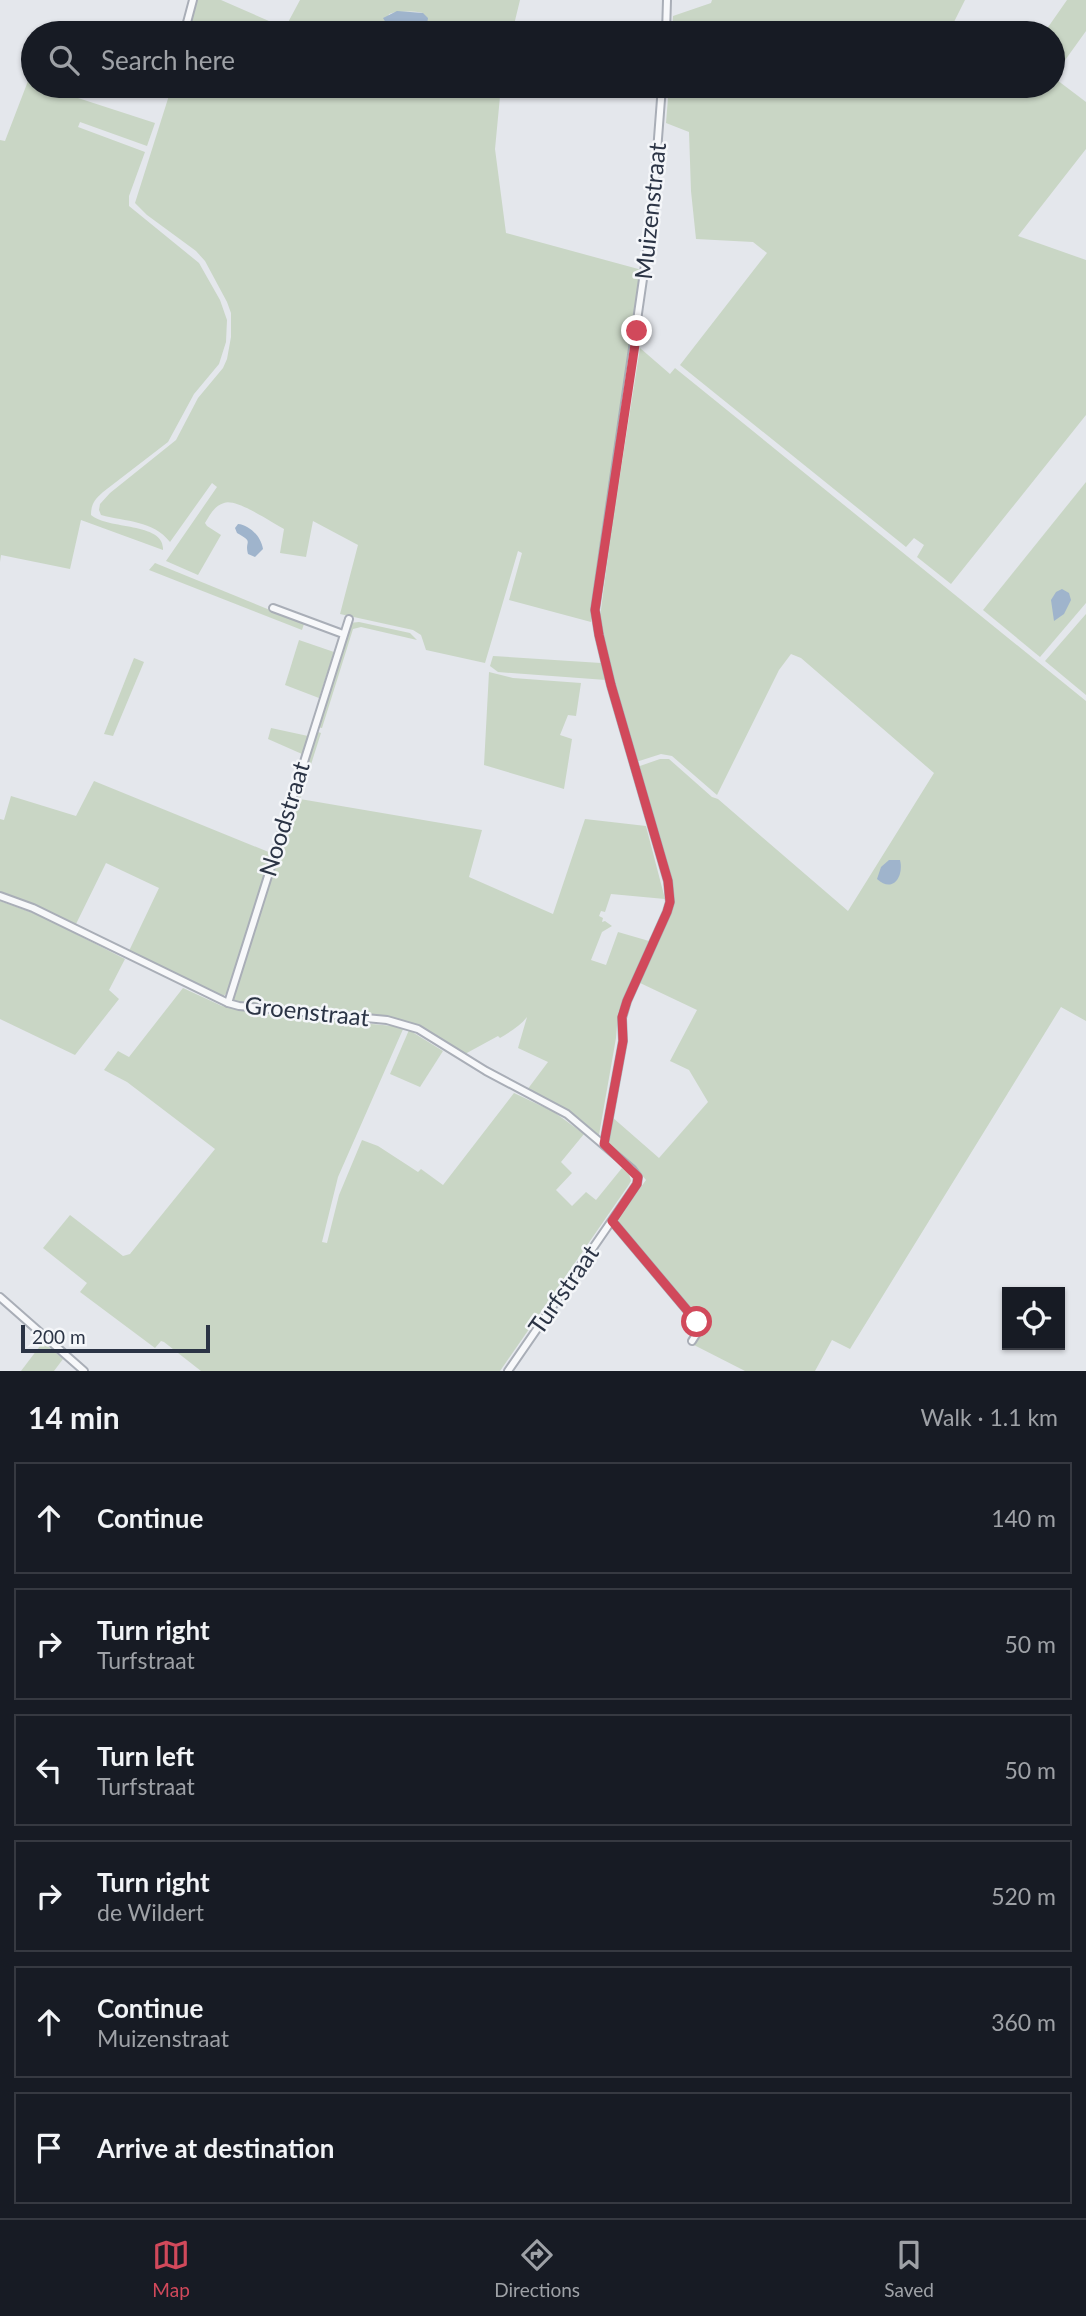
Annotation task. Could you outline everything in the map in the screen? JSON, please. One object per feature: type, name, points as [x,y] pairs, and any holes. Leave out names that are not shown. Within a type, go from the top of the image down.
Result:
[{"type":"street","points":[[187,21],[192,0]]},
{"type":"street","points":[[666,21],[667,0]]},
{"type":"street","name":"Muizenstraat","points":[[604,1144],[623,1041],[622,1017],[670,902],[668,881],[607,667],[595,610],[650,230],[661,98]]},
{"type":"street","points":[[274,608],[343,634]]},
{"type":"street","name":"Noodstraat","points":[[228,1003],[349,619]]},
{"type":"street","name":"Groenstraat","points":[[0,896],[33,908],[228,1003],[404,1024],[567,1114],[604,1144]]},
{"type":"street","name":"Turfstraat","points":[[508,1371],[637,1184],[638,1177],[604,1144]]},
{"type":"street","points":[[612,1221],[697,1322],[699,1331],[692,1341]]},
{"type":"street","points":[[0,1297],[84,1371]]},
{"type":"green space","points":[[196,0],[221,0],[269,21],[191,21]]},
{"type":"green space","points":[[300,0],[520,0],[515,21],[424,21],[423,13],[389,14],[387,21],[289,21]]},
{"type":"green space","points":[[712,0],[965,0],[954,21],[673,21],[673,16],[711,3]]},
{"type":"green space","points":[[1067,0],[1086,0],[1086,31],[1065,60],[1065,21],[1052,21]]},
{"type":"green space","points":[[1065,86],[1086,102],[1086,149],[1018,236],[1086,260],[1086,415],[951,584],[917,557],[924,545],[914,538],[906,547],[680,365],[767,253],[753,242],[696,239],[689,132],[666,123],[668,98],[1065,98]]},
{"type":"green space","points":[[21,98],[78,98],[155,123],[147,146],[80,122],[78,127],[145,152],[129,196],[129,206],[199,263],[220,300],[227,320],[226,342],[219,364],[194,394],[168,442],[103,492],[92,508],[91,515],[99,520],[155,535],[161,541],[163,550],[81,520],[70,569],[1,555],[0,562],[0,140],[5,141]]},
{"type":"green space","points":[[168,98],[500,98],[495,149],[506,233],[642,270],[602,530],[591,622],[509,600],[522,553],[518,551],[485,663],[426,650],[421,635],[413,630],[340,614],[358,545],[313,521],[306,557],[280,553],[284,529],[237,504],[221,504],[205,523],[221,535],[198,575],[166,561],[217,487],[212,483],[170,542],[156,529],[101,515],[100,504],[110,493],[176,440],[198,398],[223,368],[231,337],[231,313],[205,261],[135,203]]},
{"type":"green space","points":[[640,348],[670,374],[675,368],[1086,701],[1086,1021],[1061,1007],[850,1349],[832,1340],[815,1371],[745,1371],[694,1345],[707,1329],[617,1220],[646,1180],[607,1144],[612,1117],[659,1158],[708,1102],[689,1070],[670,1061],[697,1010],[638,982],[672,904],[637,767],[660,759],[669,759],[848,911],[934,773],[801,658],[791,654],[779,670],[717,795],[672,756],[661,754],[636,762],[601,631],[600,617]]},
{"type":"green space","points":[[1086,482],[1086,603],[1040,657],[983,610]]},
{"type":"green space","points":[[155,563],[304,624],[302,630],[149,570]]},
{"type":"green space","points":[[1086,614],[1086,695],[1045,661]]},
{"type":"green space","points":[[359,622],[410,633],[417,640],[361,627],[353,629],[322,728],[316,727],[349,623]]},
{"type":"green space","points":[[299,640],[334,652],[319,698],[285,685]]},
{"type":"green space","points":[[493,656],[601,663],[606,680],[498,672],[490,666]]},
{"type":"green space","points":[[134,658],[144,662],[113,736],[104,734]]},
{"type":"green space","points":[[489,672],[513,678],[581,683],[576,716],[568,715],[560,735],[572,739],[564,789],[484,765]]},
{"type":"green space","points":[[271,728],[308,736],[302,754],[268,739]]},
{"type":"green space","points":[[315,731],[321,733],[300,799],[482,830],[469,877],[553,914],[585,819],[646,826],[665,899],[611,894],[605,912],[601,911],[599,916],[603,918],[602,922],[612,926],[602,932],[591,960],[606,965],[618,932],[649,941],[618,1013],[599,1135],[564,1109],[527,1090],[548,1062],[518,1048],[527,1017],[500,1038],[498,1036],[465,1054],[424,1029],[395,1018],[246,1004],[231,1000]]},
{"type":"green space","points":[[94,781],[271,853],[228,991],[223,997],[129,951],[159,888],[106,863],[76,924],[36,905],[0,893],[0,819],[4,820],[11,796],[76,816]]},
{"type":"green space","points":[[0,901],[41,916],[125,959],[109,990],[119,999],[75,1055],[0,1019]]},
{"type":"green space","points":[[183,988],[222,1006],[253,1013],[404,1027],[338,1177],[322,1242],[327,1243],[339,1195],[362,1140],[378,1146],[418,1172],[421,1169],[443,1185],[514,1093],[554,1112],[584,1134],[561,1162],[572,1173],[556,1190],[572,1206],[586,1192],[596,1200],[622,1168],[629,1174],[631,1181],[628,1186],[500,1371],[201,1371],[164,1342],[161,1341],[155,1348],[80,1292],[87,1283],[43,1248],[70,1215],[123,1256],[130,1254],[215,1149],[127,1082],[104,1070],[118,1051],[129,1057]]},
{"type":"green space","points":[[409,1030],[443,1051],[420,1087],[390,1074]]},
{"type":"green space","points":[[43,1342],[63,1359],[54,1371],[21,1371]]},
{"type":"water","points":[[397,11],[423,13],[428,18],[428,21],[385,21],[383,18]]},
{"type":"water","points":[[238,524],[250,529],[260,540],[263,549],[255,557],[248,554],[247,540],[237,533],[235,528]]},
{"type":"water","points":[[1062,589],[1069,593],[1071,600],[1064,614],[1054,621],[1051,600],[1056,592]]},
{"type":"water","points":[[889,860],[900,860],[901,866],[899,877],[888,885],[877,879],[881,867]]},
{"type":"route","points":[[637,331],[595,610],[611,685],[668,881],[670,902],[622,1017],[623,1041],[604,1144],[638,1177],[637,1184],[612,1221],[697,1322]]}]
